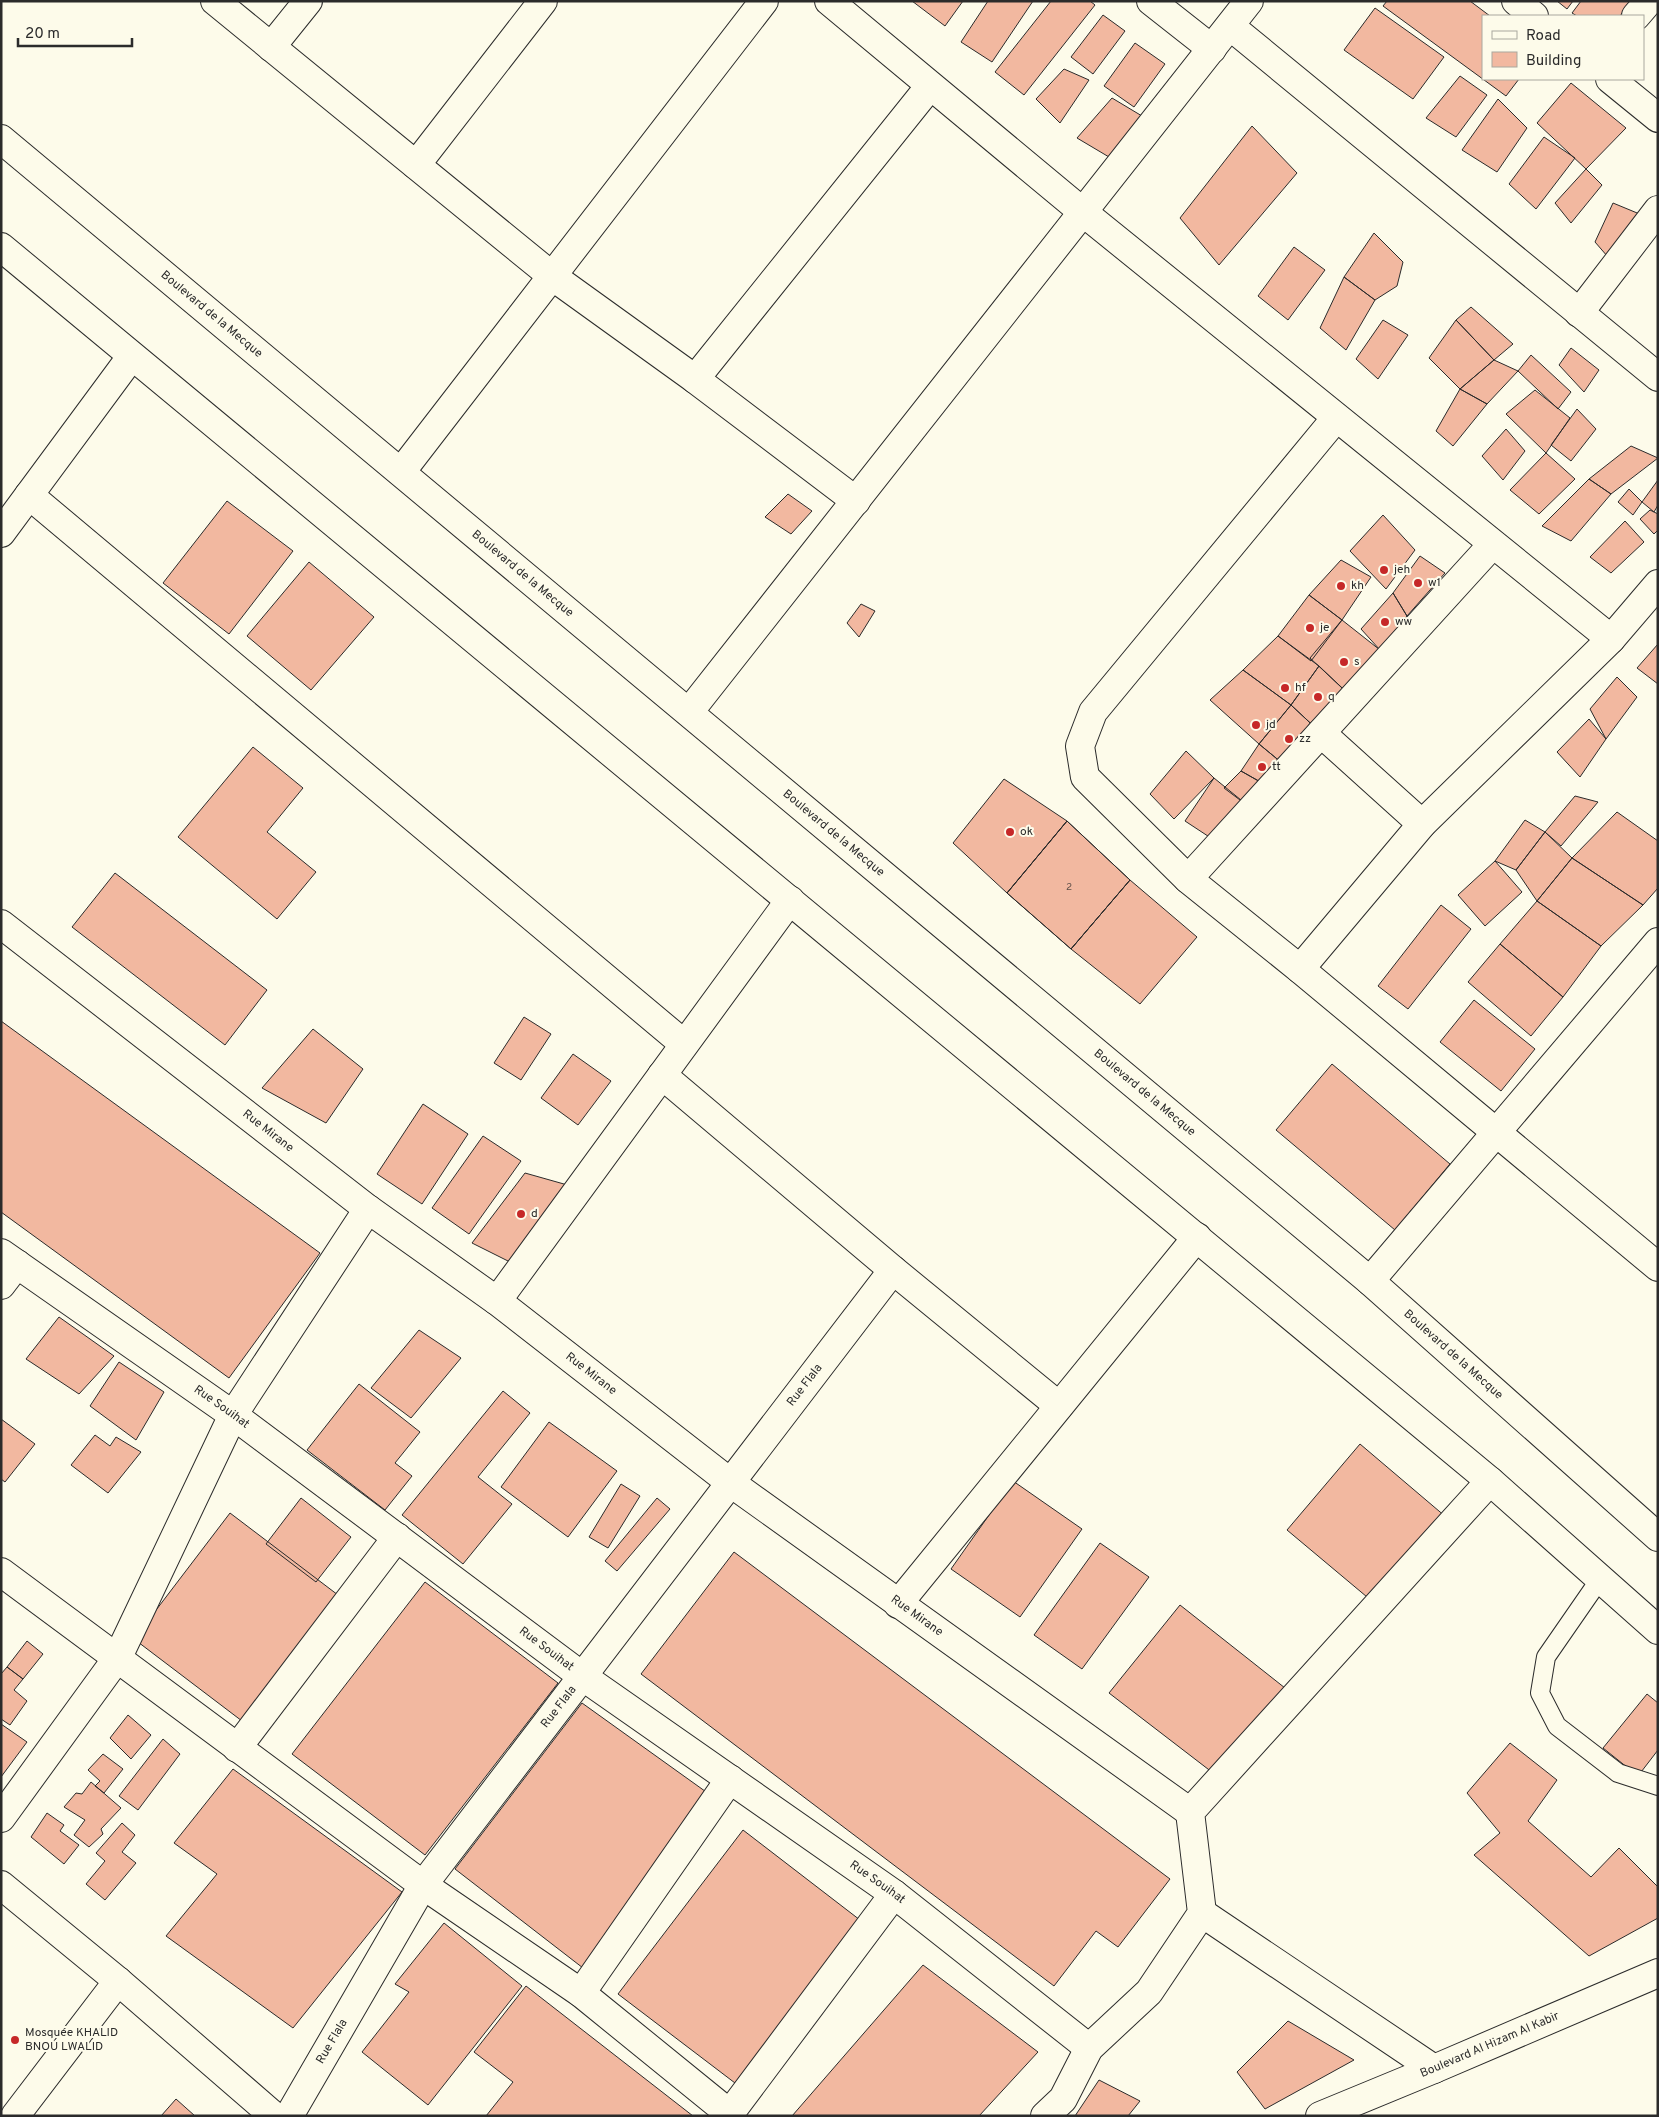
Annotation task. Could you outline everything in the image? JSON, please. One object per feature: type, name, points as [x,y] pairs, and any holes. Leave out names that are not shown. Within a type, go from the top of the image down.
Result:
[{"type":"street","points":[[215,1],[552,276],[695,379],[856,501]]},
{"type":"street","points":[[271,47],[308,1]]},
{"type":"street","points":[[416,165],[543,1]]},
{"type":"street","points":[[401,472],[764,1]]},
{"type":"street","points":[[829,1],[1084,213],[1611,640]]},
{"type":"street","points":[[1150,1],[1212,49]]},
{"type":"street","points":[[689,712],[1084,213],[1249,1]]},
{"type":"street","points":[[1516,1],[1533,15]]},
{"type":"street","points":[[1637,15],[1649,1]]},
{"type":"street","points":[[1230,26],[1658,376]]},
{"type":"street","points":[[1611,80],[1658,118]]},
{"type":"street","points":[[695,379],[930,86]]},
{"type":"street","name":"Boulevard de la Mecque","points":[[1,139],[1370,1281],[1658,1537]]},
{"type":"street","points":[[1579,312],[1658,210]]},
{"type":"street","points":[[1,247],[1490,1481],[1658,1630]]},
{"type":"street","points":[[1,533],[131,356]]},
{"type":"street","points":[[1336,418],[1093,712],[1080,746],[1085,776],[1188,879],[1300,969],[1658,1266]]},
{"type":"street","points":[[29,496],[684,1044]]},
{"type":"street","points":[[1188,879],[1492,544]]},
{"type":"street","points":[[1300,969],[1422,824],[1611,640],[1658,584]]},
{"type":"street","points":[[1321,733],[1422,824]]},
{"type":"street","points":[[497,1302],[790,900]]},
{"type":"street","name":"Rue Mirane","points":[[1,924],[368,1209],[497,1302],[731,1482],[898,1604],[1190,1812]]},
{"type":"street","points":[[1370,1281],[1658,942]]},
{"type":"street","points":[[662,1074],[893,1270],[1059,1406]]},
{"type":"street","points":[[1,1818],[118,1657],[233,1415],[368,1209]]},
{"type":"street","points":[[898,1604],[1197,1237]]},
{"type":"street","name":"Rue Souihat","points":[[7,1267],[233,1415],[582,1676],[894,1894],[1089,2048]]},
{"type":"street","name":"Rue Flala","points":[[289,2116],[423,1885],[893,1270]]},
{"type":"street","points":[[1045,2116],[1063,2099],[1089,2048],[1149,1992],[1202,1913],[1190,1812],[1490,1481]]},
{"type":"street","points":[[237,1748],[397,1537]]},
{"type":"street","points":[[1,1572],[423,1885],[581,1993],[729,2115],[894,1894]]},
{"type":"street","points":[[581,1993],[730,1779]]},
{"type":"street","points":[[1,1885],[118,1981],[274,2116]]},
{"type":"street","points":[[1202,1913],[1434,2069]]},
{"type":"street","name":"Boulevard Al Hizam Al Kabir","points":[[1320,2116],[1658,1973]]},
{"type":"street","points":[[15,2116],[118,1981]]},
{"type":"lane","points":[[1600,1579],[1546,1657],[1540,1692],[1557,1726],[1618,1773],[1658,1786]]},
{"type":"building","points":[[912,1],[963,1],[945,26]]},
{"type":"building","points":[[988,1],[1033,1],[992,62],[961,42]]},
{"type":"building","points":[[1051,1],[1090,1],[1095,5],[1024,95],[995,72]]},
{"type":"building","points":[[1387,1],[1470,1],[1489,15],[1482,15],[1482,78],[1383,6]]},
{"type":"building","points":[[1557,1],[1573,1],[1567,9]]},
{"type":"building","points":[[1581,1],[1631,1],[1621,15],[1575,15],[1572,13]]},
{"type":"building","points":[[1375,8],[1444,57],[1413,99],[1344,50]]},
{"type":"building","points":[[1103,15],[1125,31],[1093,74],[1071,57]]},
{"type":"building","points":[[1135,43],[1165,64],[1134,107],[1104,86]]},
{"type":"building","points":[[1064,69],[1089,80],[1060,123],[1036,99]]},
{"type":"building","points":[[1460,76],[1487,95],[1456,137],[1426,118]]},
{"type":"building","points":[[1484,80],[1518,80],[1506,96]]},
{"type":"building","points":[[1571,83],[1626,128],[1586,169],[1537,123]]},
{"type":"building","points":[[1112,98],[1142,116],[1109,157],[1077,138]]},
{"type":"building","points":[[1498,99],[1527,128],[1497,172],[1462,150]]},
{"type":"building","points":[[1252,126],[1297,173],[1219,265],[1180,218]]},
{"type":"building","points":[[1544,137],[1575,158],[1536,209],[1509,184]]},
{"type":"building","points":[[1586,169],[1602,185],[1571,223],[1555,203]]},
{"type":"building","points":[[1613,203],[1642,215],[1608,257],[1595,242]]},
{"type":"building","points":[[1374,233],[1403,262],[1397,286],[1375,300],[1344,277]]},
{"type":"building","points":[[1294,247],[1325,270],[1288,320],[1258,296]]},
{"type":"building","points":[[1344,277],[1375,300],[1346,350],[1320,328]]},
{"type":"building","points":[[1471,307],[1513,344],[1494,360],[1456,320]]},
{"type":"building","points":[[1383,320],[1408,335],[1378,379],[1356,359]]},
{"type":"building","points":[[1456,320],[1494,360],[1460,389],[1429,358]]},
{"type":"building","points":[[1571,348],[1599,370],[1584,392],[1559,365]]},
{"type":"building","points":[[1531,355],[1571,392],[1558,409],[1518,371]]},
{"type":"building","points":[[1494,360],[1518,371],[1487,404],[1460,389]]},
{"type":"building","points":[[1460,389],[1487,404],[1453,446],[1436,431]]},
{"type":"building","points":[[1535,390],[1570,418],[1546,453],[1506,414]]},
{"type":"building","points":[[1577,409],[1596,429],[1571,461],[1551,445]]},
{"type":"building","points":[[1506,429],[1525,451],[1503,480],[1482,456]]},
{"type":"building","points":[[1631,446],[1658,458],[1611,494],[1589,479]]},
{"type":"building","points":[[1546,453],[1575,479],[1539,514],[1510,490]]},
{"type":"building","points":[[1589,479],[1611,494],[1571,541],[1542,526]]},
{"type":"building","points":[[1658,480],[1658,505],[1654,512],[1642,502]]},
{"type":"building","points":[[1629,489],[1642,502],[1633,515],[1618,502]]},
{"type":"building","points":[[788,494],[812,511],[791,534],[765,517]]},
{"type":"building","points":[[227,501],[293,551],[229,634],[163,583]]},
{"type":"building","points":[[1650,510],[1658,514],[1658,530],[1654,534],[1640,519]]},
{"type":"building","name":"jeh","points":[[1383,515],[1415,550],[1386,589],[1350,551]]},
{"type":"building","points":[[1625,521],[1644,542],[1611,573],[1590,557]]},
{"type":"building","name":"w1","points":[[1420,556],[1445,573],[1407,616],[1393,593]]},
{"type":"building","name":"kh","points":[[1341,560],[1371,577],[1342,620],[1309,595]]},
{"type":"building","points":[[309,562],[374,617],[311,690],[247,636]]},
{"type":"building","name":"ww","points":[[1393,593],[1407,616],[1380,650],[1361,629]]},
{"type":"building","name":"je","points":[[1309,595],[1342,620],[1311,661],[1278,636]]},
{"type":"building","points":[[861,604],[875,611],[859,637],[847,623]]},
{"type":"building","name":"s","points":[[1342,620],[1380,650],[1353,698],[1310,658]]},
{"type":"building","name":"hf","points":[[1278,636],[1319,666],[1291,705],[1243,670]]},
{"type":"building","points":[[1658,644],[1658,684],[1637,668]]},
{"type":"building","name":"q","points":[[1319,666],[1343,689],[1321,733],[1291,705]]},
{"type":"building","name":"jd","points":[[1243,670],[1291,705],[1259,744],[1210,700]]},
{"type":"building","points":[[1617,677],[1637,697],[1606,739],[1590,709]]},
{"type":"building","name":"zz","points":[[1291,705],[1321,733],[1282,763],[1259,744]]},
{"type":"building","points":[[1589,719],[1606,739],[1580,777],[1557,752]]},
{"type":"building","name":"tt","points":[[1259,744],[1282,763],[1271,788],[1241,771]]},
{"type":"building","points":[[253,747],[303,788],[267,832],[316,872],[277,919],[178,837]]},
{"type":"building","points":[[1186,751],[1214,778],[1174,819],[1150,794]]},
{"type":"building","points":[[1241,771],[1271,788],[1252,809],[1224,788]]},
{"type":"building","points":[[1214,778],[1252,809],[1220,844],[1185,821]]},
{"type":"building","name":"ok","points":[[1004,779],[1067,821],[1007,893],[953,843]]},
{"type":"building","points":[[1575,796],[1598,802],[1561,846],[1545,832]]},
{"type":"building","points":[[1617,812],[1658,841],[1658,888],[1643,905],[1572,858]]},
{"type":"building","points":[[1525,820],[1545,832],[1516,870],[1495,861]]},
{"type":"building","points":[[1067,821],[1130,880],[1071,949],[1007,893]]},
{"type":"building","points":[[1067,821],[1130,880],[1071,949],[1007,893]]},
{"type":"building","points":[[1545,832],[1572,858],[1537,901],[1516,870]]},
{"type":"building","points":[[1572,858],[1643,905],[1601,946],[1537,901]]},
{"type":"building","points":[[1495,861],[1522,892],[1485,926],[1458,895]]},
{"type":"building","points":[[115,873],[267,990],[225,1045],[72,927]]},
{"type":"building","points":[[1130,880],[1197,937],[1140,1004],[1071,949]]},
{"type":"building","points":[[1537,901],[1601,946],[1563,997],[1500,944]]},
{"type":"building","points":[[1441,905],[1471,929],[1408,1009],[1378,986]]},
{"type":"building","points":[[1500,944],[1563,997],[1531,1036],[1468,982]]},
{"type":"building","points":[[1474,1000],[1535,1049],[1501,1091],[1440,1042]]},
{"type":"building","points":[[524,1017],[551,1034],[521,1080],[494,1063]]},
{"type":"building","points":[[1,1021],[320,1253],[229,1378],[1,1212]]},
{"type":"building","points":[[313,1029],[363,1069],[326,1123],[262,1088]]},
{"type":"building","points":[[573,1054],[611,1081],[578,1125],[541,1098]]},
{"type":"building","points":[[1332,1064],[1450,1164],[1395,1230],[1276,1130]]},
{"type":"building","points":[[423,1104],[468,1134],[422,1204],[377,1174]]},
{"type":"building","points":[[483,1136],[521,1161],[469,1234],[432,1208]]},
{"type":"building","name":"d","points":[[525,1173],[571,1186],[512,1263],[472,1243]]},
{"type":"building","points":[[59,1317],[114,1356],[79,1394],[26,1359]]},
{"type":"building","points":[[419,1330],[461,1358],[411,1418],[371,1388]]},
{"type":"building","points":[[119,1362],[164,1392],[136,1440],[90,1406]]},
{"type":"building","points":[[359,1384],[420,1432],[395,1463],[412,1476],[385,1510],[307,1450]]},
{"type":"building","points":[[503,1391],[530,1413],[478,1477],[512,1504],[463,1564],[402,1515]]},
{"type":"building","points":[[1,1419],[35,1444],[5,1482],[1,1479]]},
{"type":"building","points":[[549,1422],[617,1471],[568,1537],[501,1487]]},
{"type":"building","points":[[95,1435],[110,1446],[116,1437],[141,1452],[108,1493],[71,1465]]},
{"type":"building","points":[[1360,1444],[1446,1517],[1373,1602],[1287,1530]]},
{"type":"building","points":[[1013,1481],[1082,1529],[1020,1617],[951,1569]]},
{"type":"building","points":[[621,1484],[640,1496],[608,1548],[589,1537]]},
{"type":"building","points":[[301,1498],[351,1537],[316,1582],[266,1544]]},
{"type":"building","points":[[657,1498],[670,1509],[617,1571],[605,1561]]},
{"type":"building","points":[[230,1513],[338,1595],[242,1721],[134,1639]]},
{"type":"building","points":[[1100,1543],[1149,1577],[1082,1669],[1034,1635]]},
{"type":"building","points":[[734,1552],[1170,1879],[1118,1947],[1096,1931],[1054,1986],[641,1674]]},
{"type":"building","points":[[425,1582],[558,1683],[425,1855],[292,1754]]},
{"type":"building","points":[[1180,1605],[1285,1688],[1217,1776],[1109,1693]]},
{"type":"building","points":[[27,1641],[43,1654],[23,1679],[7,1667]]},
{"type":"building","points":[[7,1667],[23,1679],[14,1690],[27,1701],[10,1725],[1,1719],[1,1674]]},
{"type":"building","points":[[1647,1694],[1658,1703],[1658,1750],[1638,1776],[1603,1748]]},
{"type":"building","points":[[582,1703],[709,1794],[583,1968],[455,1869]]},
{"type":"building","points":[[128,1715],[151,1735],[131,1759],[110,1738]]},
{"type":"building","points":[[1,1724],[27,1742],[1,1777]]},
{"type":"building","points":[[163,1739],[180,1754],[138,1810],[119,1796]]},
{"type":"building","points":[[1510,1743],[1557,1780],[1528,1821],[1591,1877],[1619,1848],[1658,1887],[1658,1918],[1589,1956],[1474,1855],[1500,1833],[1467,1793]]},
{"type":"building","points":[[103,1754],[123,1769],[104,1793],[95,1786],[100,1781],[88,1770]]},
{"type":"building","points":[[233,1769],[402,1892],[293,2028],[166,1936],[217,1874],[174,1843]]},
{"type":"building","points":[[91,1782],[121,1808],[101,1829],[103,1834],[89,1847],[74,1835],[85,1820],[64,1807],[76,1793],[82,1794]]},
{"type":"building","points":[[47,1813],[64,1825],[60,1831],[79,1845],[64,1864],[31,1837]]},
{"type":"building","points":[[122,1823],[135,1835],[122,1852],[136,1863],[105,1900],[86,1884],[105,1861],[96,1853]]},
{"type":"building","points":[[743,1830],[860,1920],[735,2083],[618,1994]]},
{"type":"building","points":[[444,1923],[522,1986],[428,2105],[362,2052],[409,1992],[395,1984]]},
{"type":"building","points":[[923,1965],[1038,2052],[979,2116],[792,2116]]},
{"type":"building","points":[[526,1986],[693,2116],[486,2116],[513,2082],[474,2052]]},
{"type":"building","points":[[1288,2021],[1354,2060],[1265,2109],[1237,2072]]},
{"type":"building","points":[[1099,2080],[1140,2101],[1128,2116],[1075,2116]]},
{"type":"building","points":[[176,2099],[195,2116],[161,2116]]},
{"type":"place","name":"jeh","points":[[1384,570]]},
{"type":"place","name":"w1","points":[[1418,583]]},
{"type":"place","name":"kh","points":[[1341,586]]},
{"type":"place","name":"ww","points":[[1385,622]]},
{"type":"place","name":"je","points":[[1310,628]]},
{"type":"place","name":"s","points":[[1344,662]]},
{"type":"place","name":"hf","points":[[1285,688]]},
{"type":"place","name":"q","points":[[1318,697]]},
{"type":"place","name":"jd","points":[[1256,725]]},
{"type":"place","name":"zz","points":[[1289,739]]},
{"type":"place","name":"tt","points":[[1262,767]]},
{"type":"place","name":"ok","points":[[1010,832]]},
{"type":"place","name":"d","points":[[521,1214]]},
{"type":"place","name":"Mosquée KHALID BNOU LWALID","points":[[15,2040]]}]
